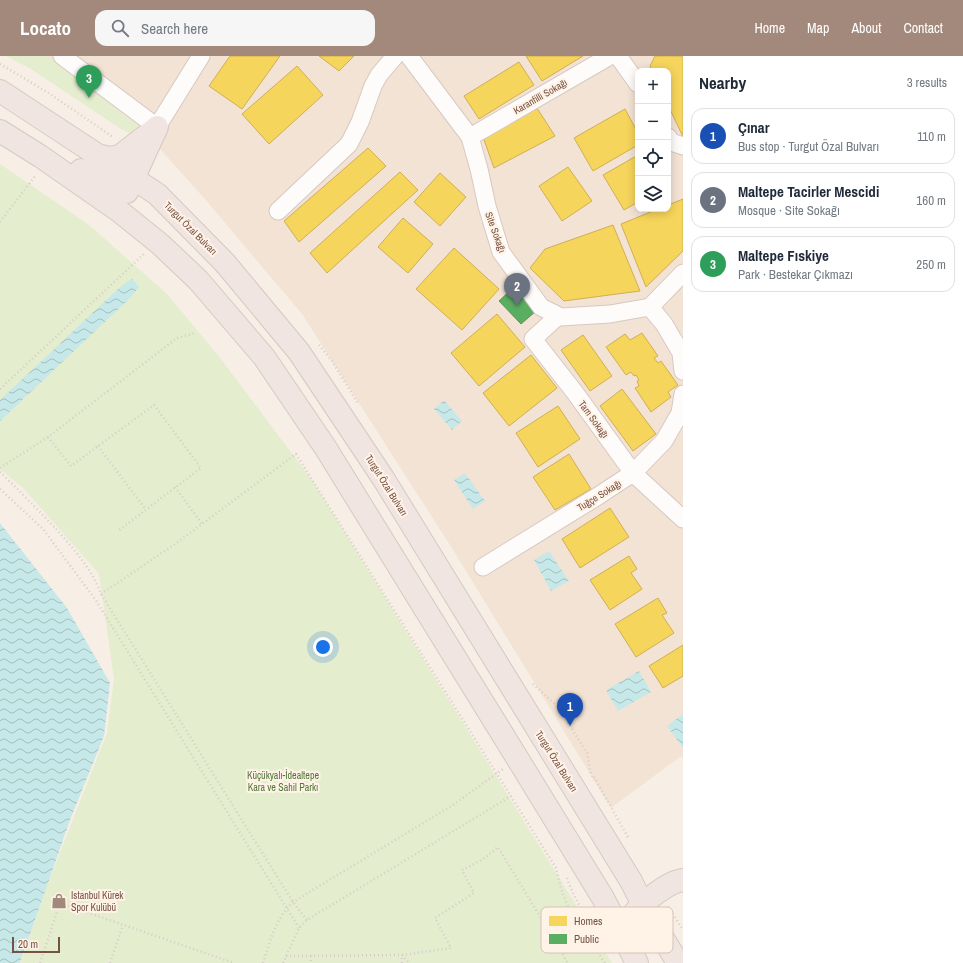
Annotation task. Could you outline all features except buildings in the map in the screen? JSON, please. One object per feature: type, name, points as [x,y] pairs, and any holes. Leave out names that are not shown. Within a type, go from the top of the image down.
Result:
[{"type":"highway","name":"Turgut Özal Bulvarı","points":[[0,91],[157,194],[225,263],[299,352],[383,478],[631,881],[643,905]]},
{"type":"highway","points":[[0,127],[28,132],[93,178],[106,184],[122,184],[133,178]]},
{"type":"highway","points":[[101,156],[110,158],[120,156],[157,128]]},
{"type":"highway","points":[[119,211],[157,128]]},
{"type":"highway","points":[[0,131],[40,156],[119,211],[160,244],[198,280],[264,357],[325,447],[608,907]]},
{"type":"highway","points":[[643,905],[660,891],[676,881],[683,880]]},
{"type":"highway","points":[[632,953],[638,963]]},
{"type":"highway","name":"Turgut Özal Bulvarı","points":[[672,953],[678,963]]},
{"type":"street","points":[[62,56],[157,128],[201,56]]},
{"type":"street","points":[[278,211],[349,144],[360,122],[373,86],[379,75],[395,56]]},
{"type":"street","name":"Site Sokağı","points":[[409,56],[470,136],[487,206],[501,252],[541,307],[561,317],[610,314],[650,307]]},
{"type":"street","name":"Karanfilli Sokağı","points":[[470,136],[610,56]]},
{"type":"street","points":[[618,56],[635,80]]},
{"type":"street","points":[[670,140],[671,142],[683,146]]},
{"type":"street","points":[[683,272],[650,307],[664,324],[681,353],[683,371]]},
{"type":"street","name":"Tam Sokağı","points":[[558,316],[533,339],[576,394],[633,473],[683,519]]},
{"type":"street","name":"Tuğçe Sokağı","points":[[483,567],[633,473],[664,441],[680,413],[683,394]]},
{"type":"path","points":[[0,64],[47,92],[113,137]]},
{"type":"path","points":[[0,222],[40,170]]},
{"type":"path","points":[[0,389],[144,253]]},
{"type":"path","points":[[0,468],[48,437],[177,338],[195,333]]},
{"type":"path","points":[[48,437],[71,466],[154,405],[201,468],[118,531]]},
{"type":"path","points":[[98,446],[146,510]]},
{"type":"path","points":[[102,594],[175,544],[296,454],[498,773],[556,868],[562,892],[568,907]]},
{"type":"path","points":[[0,472],[27,497],[83,560],[98,583],[102,594],[293,902],[307,920]]},
{"type":"path","points":[[175,487],[202,524]]},
{"type":"path","points":[[0,489],[43,529],[95,599],[299,928]]},
{"type":"path","points":[[529,680],[558,706],[587,753],[590,771],[594,780]]},
{"type":"path","points":[[263,963],[280,918],[286,908],[293,902],[453,805],[498,773],[519,761]]},
{"type":"path","points":[[590,771],[632,844]]},
{"type":"path","points":[[283,963],[299,928],[307,920],[511,796]]},
{"type":"path","points":[[286,956],[402,955],[450,948],[435,918],[474,893],[462,870],[482,860],[498,847],[541,918]]},
{"type":"path","points":[[40,963],[60,903],[234,963]]},
{"type":"path","points":[[666,903],[669,907]]},
{"type":"path","points":[[673,914],[683,930]]},
{"type":"path","points":[[110,963],[123,925]]},
{"type":"path","points":[[562,953],[568,963]]},
{"type":"path","points":[[598,953],[605,963]]},
{"type":"path","points":[[402,955],[402,963]]},
{"type":"path","points":[[402,955],[409,963]]},
{"type":"path","points":[[311,956],[311,963]]},
{"type":"shaded area","points":[[47,56],[683,56],[683,759],[681,756],[611,808],[455,553],[302,314],[204,198],[141,128]]},
{"type":"green space","points":[[6,56],[47,56],[141,128],[131,134],[121,129],[31,69]]},
{"type":"green space","name":"Küçükyalı-İdealtepe Kara ve Sahil Parkı","points":[[0,164],[89,225],[167,294],[221,359],[312,480],[577,907],[541,907],[541,953],[606,953],[612,963],[21,963],[46,888],[107,733],[114,679],[99,574],[24,489],[0,469]]},
{"type":"water","points":[[132,279],[139,287],[128,300],[0,421],[0,400],[120,287]]},
{"type":"water","points":[[444,400],[462,421],[452,430],[434,409]]},
{"type":"water","points":[[465,473],[485,501],[473,509],[454,480]]},
{"type":"water","points":[[0,523],[67,608],[110,683],[104,736],[70,820],[20,963],[0,963]]},
{"type":"water","points":[[549,551],[569,581],[551,591],[534,560]]},
{"type":"water","points":[[639,671],[651,692],[618,711],[606,690]]},
{"type":"water","points":[[682,715],[683,716],[683,748],[667,726]]},
{"type":"place","name":"Maltepe Fıskiye","points":[[89,98]]},
{"type":"place","name":"Maltepe Tacirler Mescidi","points":[[517,306]]},
{"type":"place","name":"Çınar","points":[[570,726]]},
{"type":"place","name":"Istanbul Kürek Spor Kulübü","points":[[59,901]]}]
